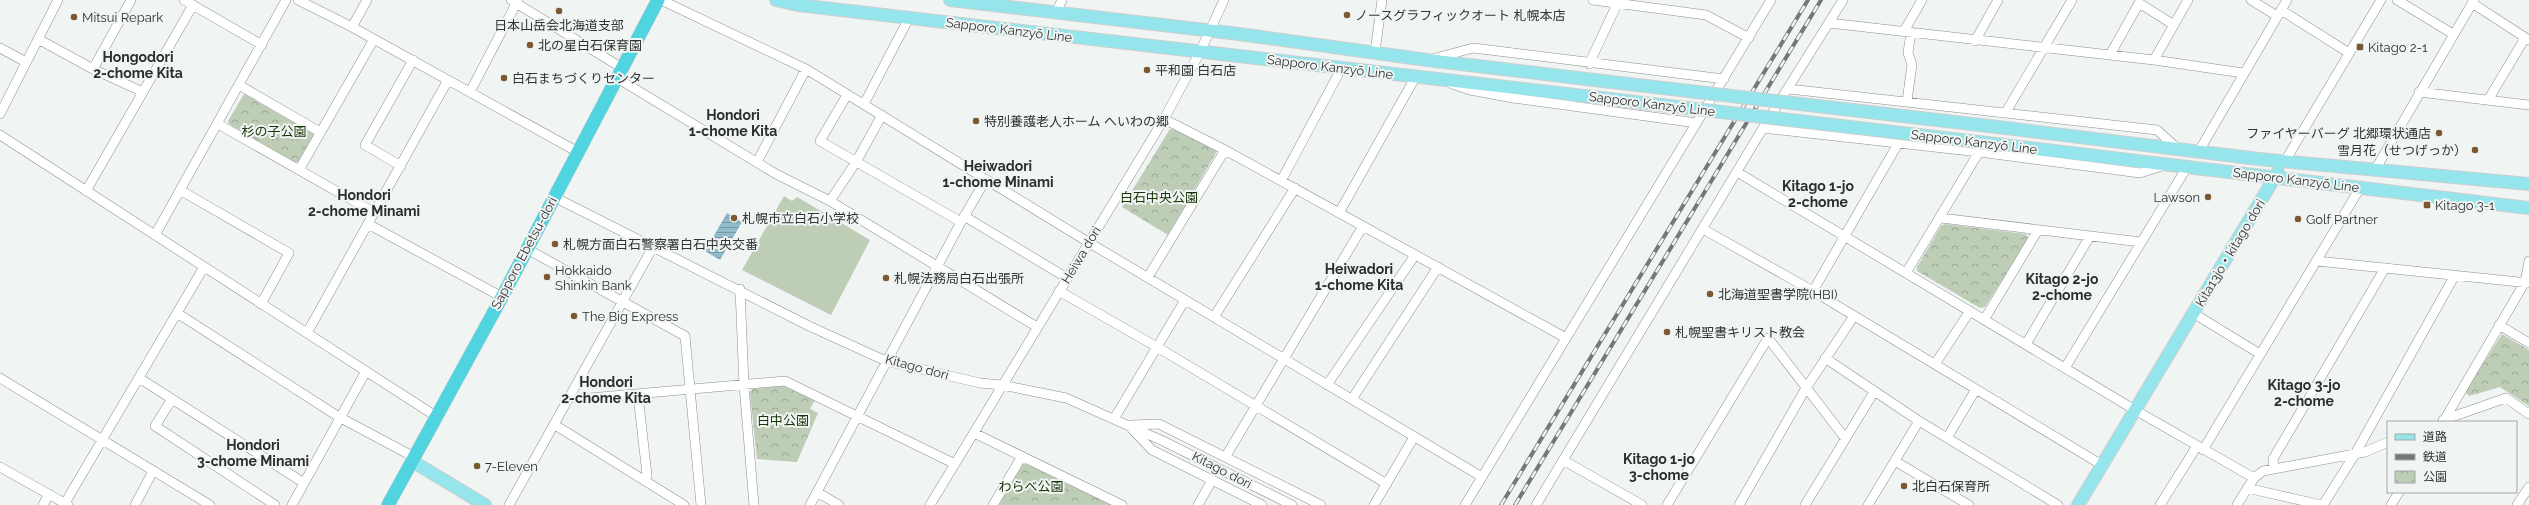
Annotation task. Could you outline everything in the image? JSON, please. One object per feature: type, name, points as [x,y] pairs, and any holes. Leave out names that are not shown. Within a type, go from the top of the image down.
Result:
[{"type":"highway","name":"Sapporo Ebetsu-dori","points":[[388,505],[502,297],[658,0]]},
{"type":"main road","name":"Sapporo Kanzyō Line","points":[[776,0],[798,5],[2169,164],[2529,208]]},
{"type":"main road","name":"Sapporo Kanzyō Line","points":[[950,0],[1211,30],[1427,60],[2199,151],[2374,170],[2529,184]]},
{"type":"main road","name":"Kita13jo・kitago dori","points":[[2078,505],[2285,161]]},
{"type":"main road","points":[[413,459],[485,505]]},
{"type":"street","points":[[0,114],[58,0]]},
{"type":"street","points":[[93,69],[131,0]]},
{"type":"street","points":[[184,0],[262,45]]},
{"type":"street","points":[[155,235],[286,0]]},
{"type":"street","points":[[298,0],[413,60],[578,152]]},
{"type":"street","points":[[352,27],[367,0]]},
{"type":"street","points":[[661,0],[806,68],[847,95],[1088,242],[1482,477]]},
{"type":"street","points":[[1056,12],[1062,0]]},
{"type":"street","name":"Heiwa dori","points":[[930,505],[1088,242],[1164,119],[1200,52],[1224,0]]},
{"type":"street","points":[[1375,52],[1382,0]]},
{"type":"street","points":[[1594,0],[1618,2],[1706,15],[1749,38]]},
{"type":"street","points":[[1465,505],[1772,0]]},
{"type":"street","points":[[1536,505],[1763,128],[1789,89],[1843,0]]},
{"type":"street","points":[[1907,101],[1912,65],[1908,53],[1908,32],[1922,0]]},
{"type":"street","points":[[1975,41],[1998,0]]},
{"type":"street","points":[[2006,112],[2072,0]]},
{"type":"street","points":[[2154,60],[2188,0]]},
{"type":"street","points":[[2251,0],[2279,13],[2349,53]]},
{"type":"street","points":[[2199,151],[2243,73],[2287,0]]},
{"type":"street","name":"Kita13jo・kitago dori","points":[[2285,161],[2381,0]]},
{"type":"street","points":[[2397,0],[2453,34]]},
{"type":"street","points":[[470,92],[515,1],[620,73],[757,162],[830,201],[1037,327]]},
{"type":"street","points":[[1589,64],[1618,2]]},
{"type":"street","points":[[2374,170],[2473,2],[2527,39],[2488,100]]},
{"type":"street","points":[[2110,55],[2139,3],[2174,25]]},
{"type":"street","points":[[86,191],[193,5]]},
{"type":"street","points":[[864,104],[910,18]]},
{"type":"street","points":[[1829,23],[1975,41],[2154,60],[2243,73]]},
{"type":"street","points":[[38,39],[93,69],[143,92]]},
{"type":"street","points":[[299,170],[374,39]]},
{"type":"street","points":[[0,48],[26,62]]},
{"type":"street","points":[[1427,60],[1473,48],[1589,64],[1724,79]]},
{"type":"street","points":[[400,166],[365,145],[413,60]]},
{"type":"street","points":[[757,162],[806,68]]},
{"type":"street","points":[[1281,181],[1341,69]]},
{"type":"street","points":[[1339,213],[1416,76]]},
{"type":"street","points":[[1434,78],[1470,90],[1513,98],[1697,124]]},
{"type":"street","points":[[307,333],[448,80]]},
{"type":"street","points":[[239,86],[320,132]]},
{"type":"street","points":[[1789,89],[2157,130],[2177,148]]},
{"type":"street","points":[[2419,92],[2529,105]]},
{"type":"street","points":[[847,95],[820,141],[1067,278]]},
{"type":"street","points":[[830,201],[856,162],[882,115]]},
{"type":"street","points":[[1164,119],[1295,188],[1566,338]]},
{"type":"street","points":[[218,124],[375,213]]},
{"type":"street","points":[[1763,128],[1899,142],[2140,173],[2169,164]]},
{"type":"street","points":[[0,135],[436,417]]},
{"type":"street","points":[[1813,291],[1899,142]]},
{"type":"street","points":[[1148,277],[1225,150]]},
{"type":"street","points":[[1906,273],[1941,218],[1979,152]]},
{"type":"street","points":[[2065,368],[2187,167]]},
{"type":"street","points":[[1737,172],[2135,410],[2254,478]]},
{"type":"street","points":[[810,505],[962,219],[986,179]]},
{"type":"street","points":[[1214,317],[1295,188]]},
{"type":"street","points":[[2160,505],[2200,448],[2260,354],[2360,188]]},
{"type":"street","points":[[180,190],[289,253],[261,304]]},
{"type":"street","name":"Kitago dori","points":[[554,197],[740,289],[809,326],[886,361],[980,383],[1002,385],[1066,398],[1163,441],[1292,505]]},
{"type":"street","points":[[1941,218],[2141,242]]},
{"type":"street","points":[[368,224],[502,297]]},
{"type":"street","points":[[1226,456],[1363,226]]},
{"type":"street","points":[[1703,229],[1813,291],[2102,465]]},
{"type":"street","points":[[1984,320],[2038,230]]},
{"type":"street","points":[[2026,344],[2090,236]]},
{"type":"street","points":[[509,505],[653,247]]},
{"type":"street","points":[[527,248],[685,336],[701,505]]},
{"type":"street","points":[[1328,384],[1415,255]]},
{"type":"street","points":[[2317,260],[2527,283]]},
{"type":"street","points":[[2442,421],[2527,283],[2529,262]]},
{"type":"street","points":[[0,467],[67,504],[102,440],[204,267]]},
{"type":"street","points":[[1352,399],[1438,267]]},
{"type":"street","points":[[2274,469],[2273,459],[2385,268]]},
{"type":"street","points":[[2248,488],[2292,502],[2322,505],[2355,454],[2455,275]]},
{"type":"street","points":[[740,289],[744,384],[754,505]]},
{"type":"street","points":[[1059,291],[1256,405],[1387,484]]},
{"type":"street","points":[[1114,419],[1185,300]]},
{"type":"street","points":[[1935,364],[1970,311]]},
{"type":"street","points":[[177,312],[339,417],[413,459]]},
{"type":"street","points":[[2193,312],[2260,354]]},
{"type":"street","points":[[1739,505],[1806,388],[1854,316]]},
{"type":"street","points":[[2500,325],[2529,343]]},
{"type":"street","points":[[1668,505],[1768,338],[1845,438]]},
{"type":"street","points":[[1826,358],[1874,392],[1919,421],[2058,505]]},
{"type":"street","points":[[292,505],[339,417],[366,371]]},
{"type":"street","points":[[0,378],[210,505]]},
{"type":"street","points":[[139,378],[304,483]]},
{"type":"street","points":[[571,396],[578,399],[638,395],[744,384],[791,382],[955,464]]},
{"type":"street","points":[[1947,438],[1976,389]]},
{"type":"street","points":[[1806,505],[1874,392]]},
{"type":"street","points":[[638,395],[646,475],[645,481]]},
{"type":"street","points":[[2442,421],[2506,398],[2529,414]]},
{"type":"street","points":[[172,399],[155,426],[275,505]]},
{"type":"street","points":[[1868,505],[1919,421]]},
{"type":"street","points":[[1128,426],[1159,424],[1226,456],[1321,505]]},
{"type":"street","points":[[555,425],[684,505]]},
{"type":"street","points":[[1128,426],[1152,450],[1262,505]]},
{"type":"street","points":[[974,433],[1122,505]]},
{"type":"street","points":[[1374,505],[1414,436]]},
{"type":"street","points":[[2237,505],[2254,478],[2262,471],[2355,454],[2387,442]]},
{"type":"street","points":[[993,505],[1022,456]]},
{"type":"street","points":[[1563,460],[1642,505]]},
{"type":"street","points":[[1895,460],[1969,505]]},
{"type":"street","points":[[135,505],[153,471]]},
{"type":"street","points":[[1198,505],[1212,480]]},
{"type":"street","points":[[2517,505],[2529,487]]},
{"type":"street","points":[[817,492],[839,505]]},
{"type":"street","points":[[2391,505],[2398,493]]},
{"type":"street","points":[[43,505],[49,494]]},
{"type":"green space","name":"杉の子公園","points":[[244,94],[314,134],[298,162],[294,162],[229,124],[228,121]]},
{"type":"green space","name":"白石中央公園","points":[[1170,129],[1177,130],[1217,151],[1168,235],[1122,207]]},
{"type":"green space","points":[[784,196],[792,201],[797,197],[870,240],[831,315],[742,270]]},
{"type":"green space","points":[[1945,224],[2026,234],[2028,239],[1985,307],[1980,308],[1917,271],[1917,267],[1941,226]]},
{"type":"green space","points":[[2502,334],[2529,350],[2529,406],[2500,387],[2469,396],[2465,392]]},
{"type":"green space","name":"白中公園","points":[[783,386],[815,400],[810,409],[818,413],[797,462],[757,459],[750,393],[752,389]]},
{"type":"green space","name":"わらべ公園","points":[[1023,464],[1027,464],[1115,505],[999,505]]},
{"type":"water","points":[[727,213],[742,222],[720,260],[705,251]]},
{"type":"railway","points":[[1501,505],[1808,0]]},
{"type":"railway","points":[[1515,505],[1821,0]]},
{"type":"place","name":"日本山岳会北海道支部","points":[[559,11]]},
{"type":"place","name":"ノースグラフィックオート 札幌本店","points":[[1347,15]]},
{"type":"place","name":"Mitsui Repark","points":[[74,17]]},
{"type":"place","name":"北の星白石保育園","points":[[530,45]]},
{"type":"place","name":"Kitago 2-1","points":[[2360,47]]},
{"type":"place","name":"平和園 白石店","points":[[1147,70]]},
{"type":"place","name":"白石まちづくりセンター","points":[[504,78]]},
{"type":"place","name":"特別養護老人ホーム へいわの郷","points":[[976,121]]},
{"type":"place","name":"ファイヤーバーグ 北郷環状通店","points":[[2439,133]]},
{"type":"place","name":"雪月花（せつげっか）","points":[[2475,150]]},
{"type":"place","name":"Lawson","points":[[2208,197]]},
{"type":"place","name":"Kitago 3-1","points":[[2427,205]]},
{"type":"place","name":"札幌市立白石小学校","points":[[734,218]]},
{"type":"place","name":"Golf Partner","points":[[2298,219]]},
{"type":"place","name":"札幌方面白石警察署白石中央交番","points":[[555,244]]},
{"type":"place","name":"Hokkaido Shinkin Bank","points":[[547,277]]},
{"type":"place","name":"札幌法務局白石出張所","points":[[886,278]]},
{"type":"place","name":"北海道聖書学院(HBI)","points":[[1710,294]]},
{"type":"place","name":"The Big Express","points":[[574,316]]},
{"type":"place","name":"札幌聖書キリスト教会","points":[[1667,332]]},
{"type":"place","name":"7-Eleven","points":[[477,466]]},
{"type":"place","name":"北白石保育所","points":[[1904,486]]},
{"type":"district","name":"Hongodori 2-chome Kita","points":[[138,66]]},
{"type":"district","name":"Hondori 1-chome Kita","points":[[733,124]]},
{"type":"district","name":"Heiwadori 1-chome Minami","points":[[998,174]]},
{"type":"district","name":"Kitago 1-jo 2-chome","points":[[1818,194]]},
{"type":"district","name":"Hondori 2-chome Minami","points":[[364,204]]},
{"type":"district","name":"Heiwadori 1-chome Kita","points":[[1359,278]]},
{"type":"district","name":"Kitago 2-jo 2-chome","points":[[2062,288]]},
{"type":"district","name":"Hondori 2-chome Kita","points":[[606,390]]},
{"type":"district","name":"Kitago 3-jo 2-chome","points":[[2304,394]]},
{"type":"district","name":"Hondori 3-chome Minami","points":[[253,454]]},
{"type":"district","name":"Kitago 1-jo 3-chome","points":[[1659,468]]}]
